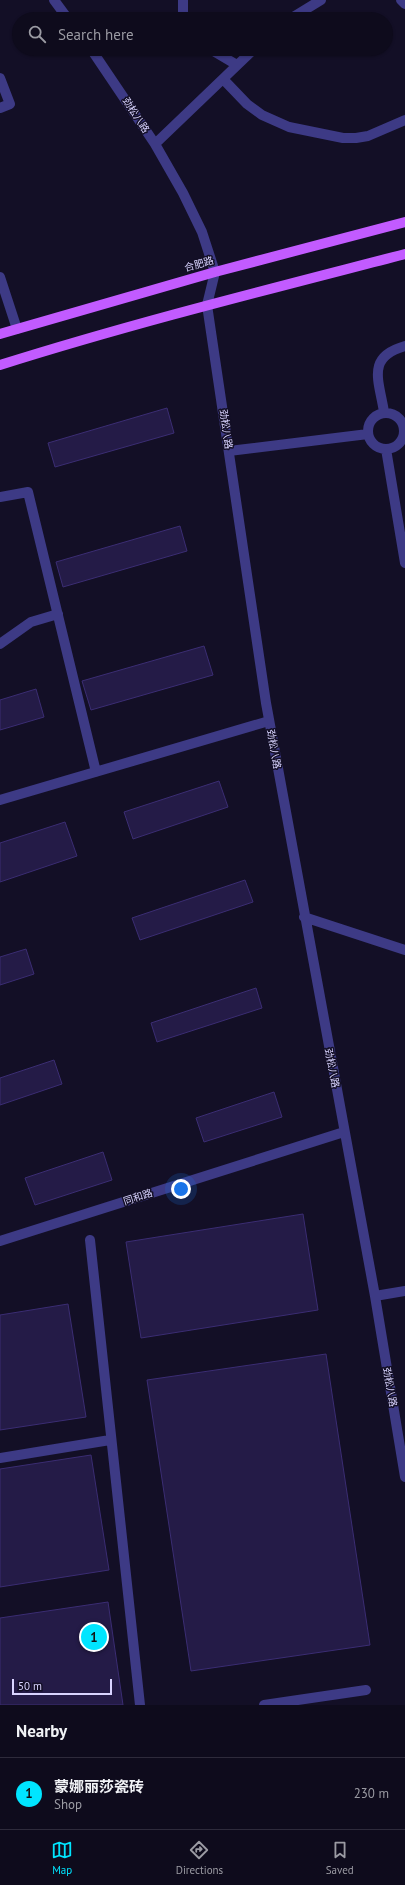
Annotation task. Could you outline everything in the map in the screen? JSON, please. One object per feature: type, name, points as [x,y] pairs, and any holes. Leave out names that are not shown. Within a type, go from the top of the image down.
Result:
[{"type":"main road","name":"合肥路","points":[[0,334],[215,272],[405,222]]},
{"type":"main road","points":[[0,365],[61,346],[207,305],[405,254]]},
{"type":"street","points":[[54,0],[63,12]]},
{"type":"street","points":[[183,0],[183,12]]},
{"type":"street","points":[[301,12],[321,0]]},
{"type":"street","points":[[401,0],[405,4]]},
{"type":"street","name":"劲松八路","points":[[96,56],[155,144],[183,193],[202,232],[215,272],[207,305],[269,721],[375,1296],[405,1477]]},
{"type":"street","points":[[222,56],[237,65]]},
{"type":"street","points":[[155,144],[247,56]]},
{"type":"street","points":[[0,78],[10,104],[0,108]]},
{"type":"street","points":[[223,79],[247,104],[262,115],[289,127],[343,138],[356,138],[368,136],[405,120]]},
{"type":"street","points":[[0,277],[17,329]]},
{"type":"street","points":[[384,412],[378,376],[378,365],[387,352],[405,346]]},
{"type":"street","points":[[384,412],[390,412],[400,418],[405,429],[402,441],[392,448],[386,449],[374,445],[368,434],[368,428],[373,417],[384,412]]},
{"type":"street","points":[[229,451],[368,434]]},
{"type":"street","points":[[386,449],[405,563]]},
{"type":"street","points":[[0,497],[28,492],[96,772]]},
{"type":"street","points":[[0,644],[31,622],[58,614]]},
{"type":"street","points":[[0,800],[269,721]]},
{"type":"street","points":[[304,917],[405,950]]},
{"type":"street","name":"同和路","points":[[0,1241],[344,1132]]},
{"type":"street","points":[[90,1240],[110,1440],[140,1705]]},
{"type":"street","points":[[375,1296],[405,1291]]},
{"type":"street","points":[[0,1458],[110,1440]]},
{"type":"street","points":[[264,1705],[366,1690]]},
{"type":"building","points":[[167,408],[174,433],[55,467],[48,443]]},
{"type":"building","points":[[180,526],[187,551],[63,587],[56,562]]},
{"type":"building","points":[[204,646],[213,675],[91,710],[82,681]]},
{"type":"building","points":[[36,689],[44,717],[0,730],[0,700]]},
{"type":"building","points":[[219,781],[228,807],[133,839],[124,812]]},
{"type":"building","points":[[65,822],[77,856],[0,882],[0,843]]},
{"type":"building","points":[[245,880],[253,902],[140,940],[132,918]]},
{"type":"building","points":[[26,949],[34,974],[0,985],[0,957]]},
{"type":"building","points":[[256,988],[262,1008],[157,1042],[151,1023]]},
{"type":"building","points":[[54,1060],[62,1084],[0,1105],[0,1078]]},
{"type":"building","points":[[274,1092],[282,1117],[204,1142],[196,1118]]},
{"type":"building","points":[[103,1152],[112,1180],[35,1205],[25,1178]]},
{"type":"building","points":[[303,1214],[318,1310],[141,1338],[126,1242]]},
{"type":"building","points":[[68,1304],[86,1417],[0,1430],[0,1315]]},
{"type":"building","points":[[326,1354],[370,1645],[191,1671],[147,1380]]},
{"type":"building","points":[[91,1455],[109,1570],[0,1587],[0,1469]]},
{"type":"building","points":[[108,1602],[123,1705],[0,1705],[0,1618]]},
{"type":"place","name":"蒙娜丽莎瓷砖","points":[[94,1637]]}]
